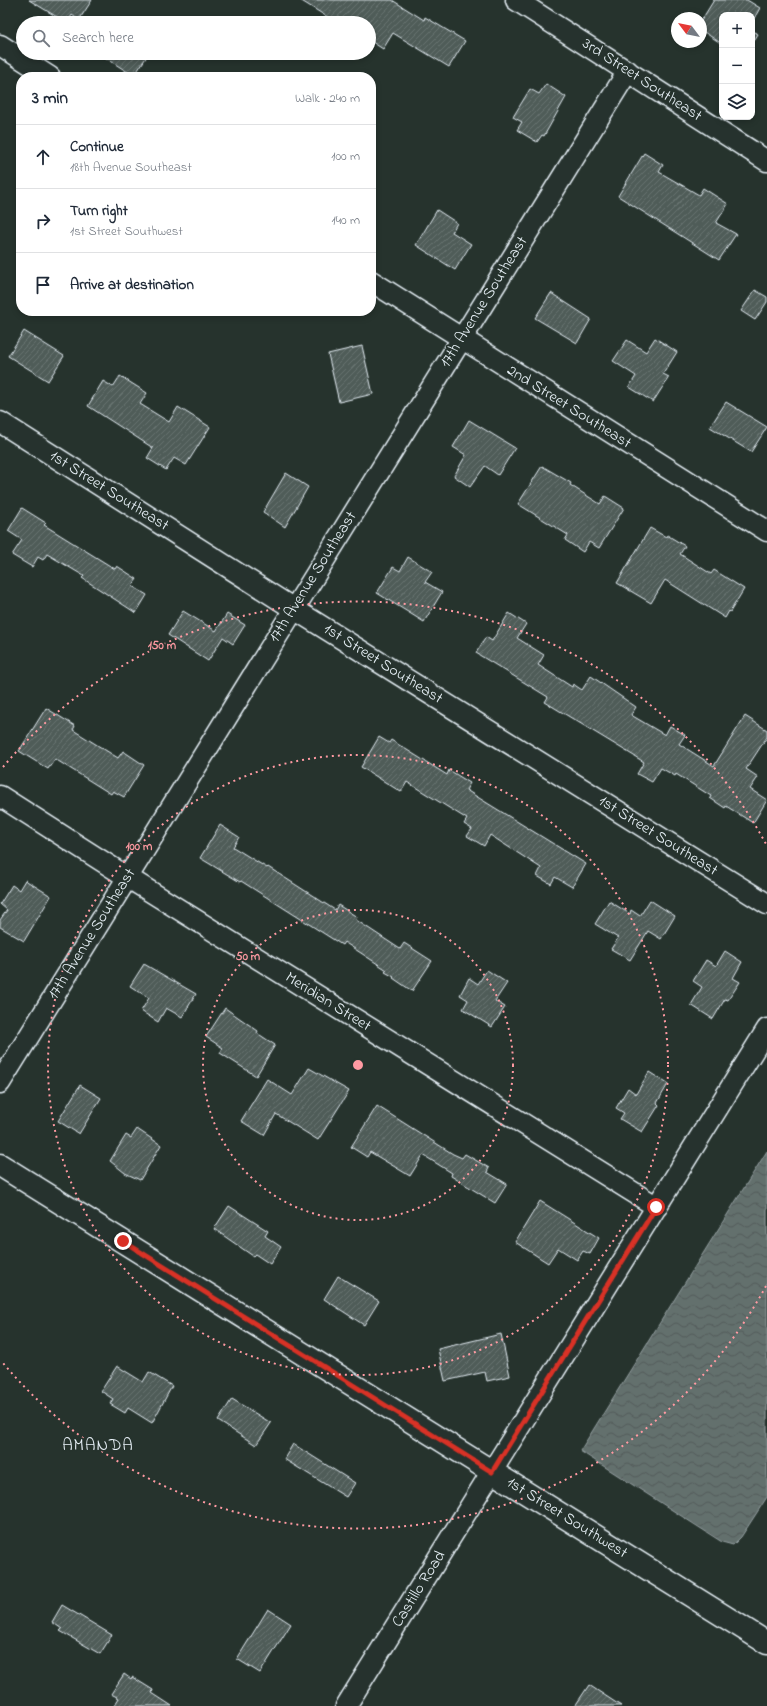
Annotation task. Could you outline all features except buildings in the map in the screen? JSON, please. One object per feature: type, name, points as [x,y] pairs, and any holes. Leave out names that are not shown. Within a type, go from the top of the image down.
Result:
[{"type":"street","name":"3rd Street Southeast","points":[[516,0],[767,161]]},
{"type":"street","points":[[0,45],[16,55]]},
{"type":"street","points":[[23,60],[42,72]]},
{"type":"street","name":"17th Avenue Southeast","points":[[0,1083],[628,71]]},
{"type":"street","name":"2nd Street Southeast","points":[[376,284],[767,531]]},
{"type":"street","name":"1st Street Southeast","points":[[0,422],[294,609],[767,904]]},
{"type":"street","name":"Meridian Street","points":[[0,796],[656,1207]]},
{"type":"street","name":"Castillo Road","points":[[346,1706],[767,1029]]},
{"type":"street","name":"1st Street Southwest","points":[[0,1165],[767,1643]]},
{"type":"water","points":[[767,1151],[767,1497],[741,1537],[733,1545],[722,1542],[580,1451]]},
{"type":"district","name":"AMANDA","points":[[98,1445]]},
{"type":"route","points":[[123,1241],[492,1472],[656,1207]]}]
